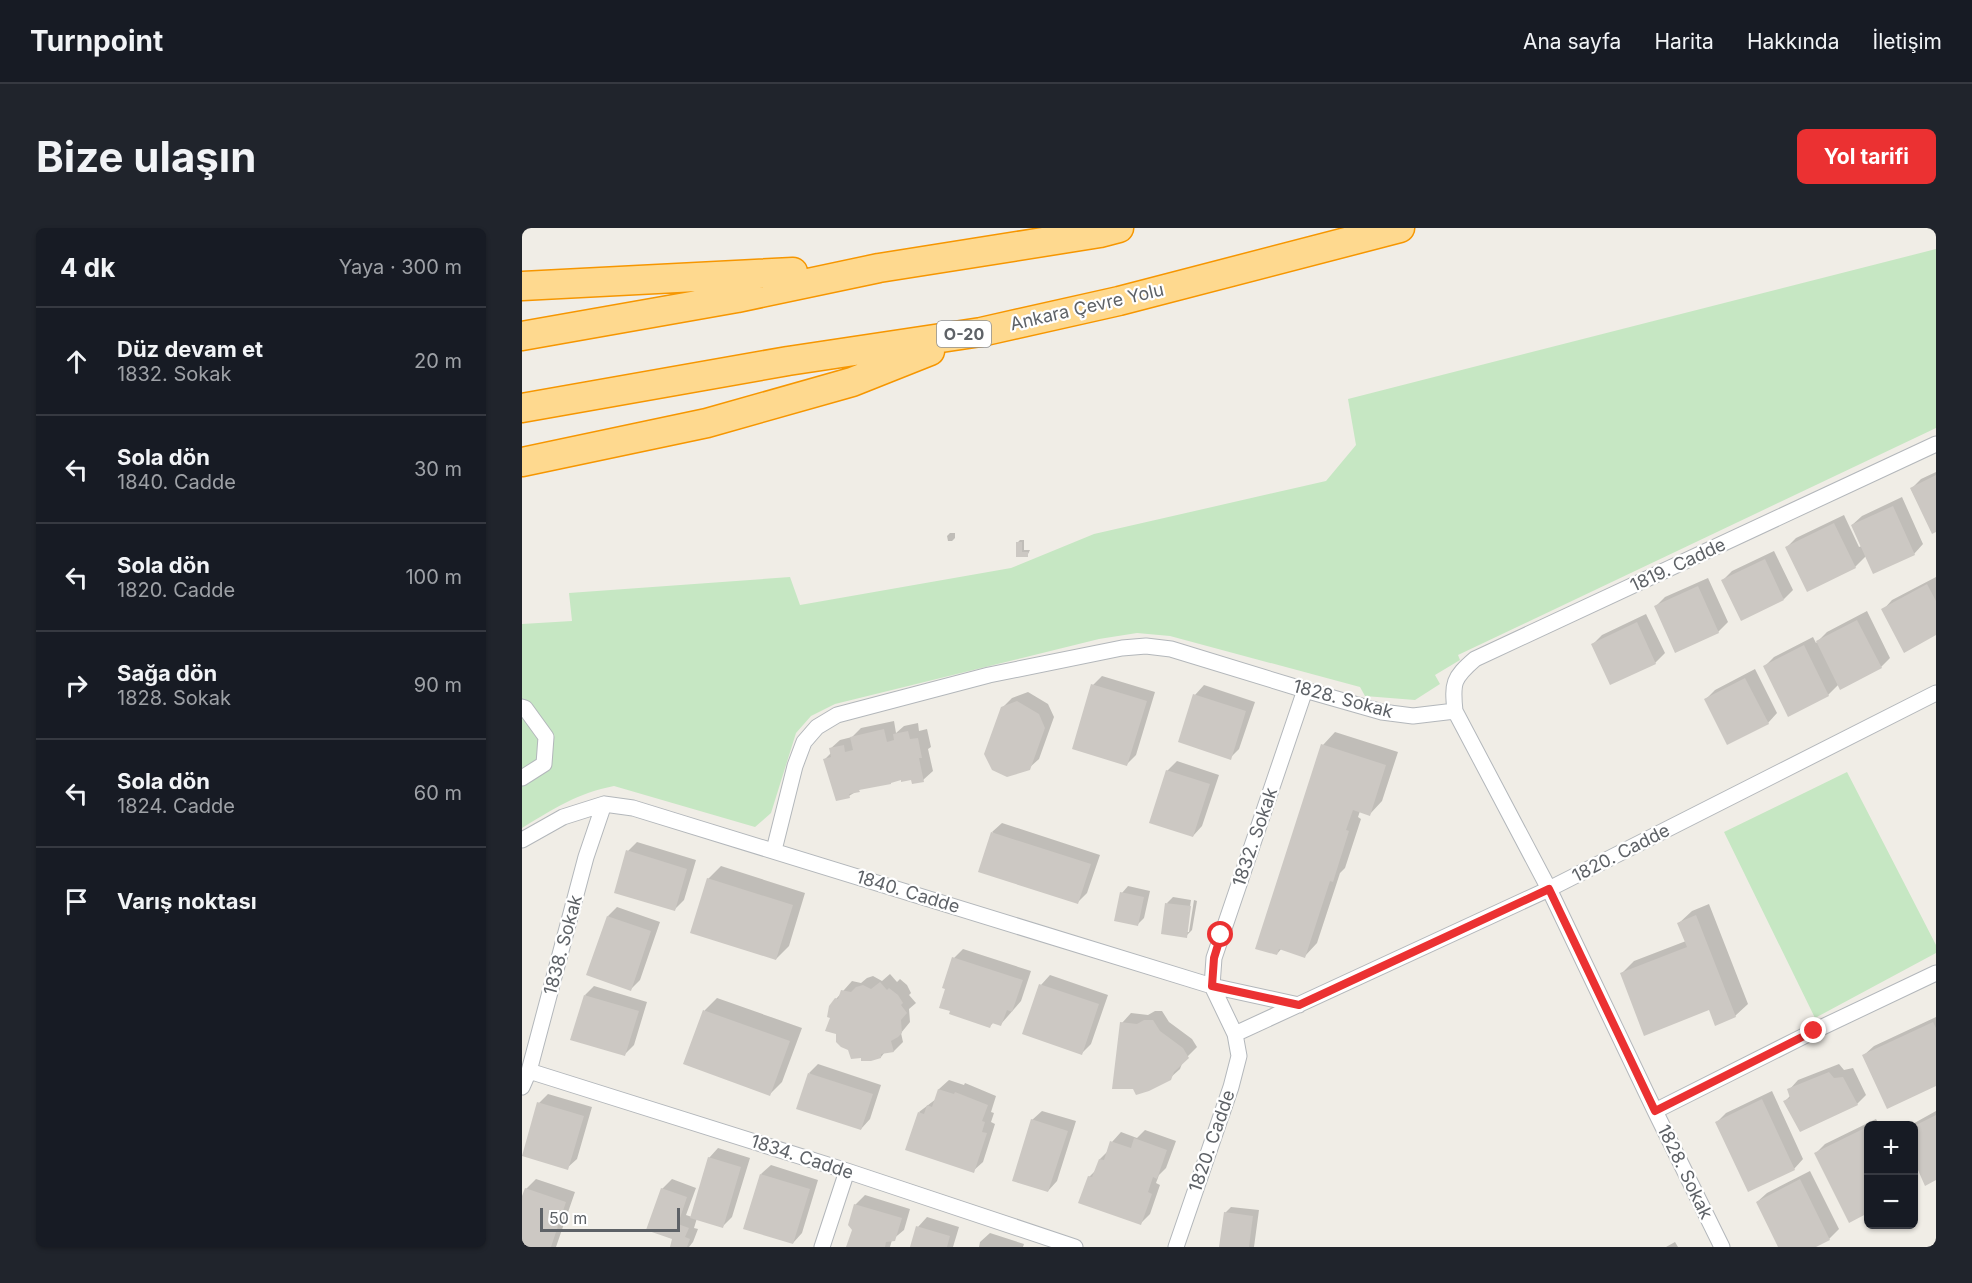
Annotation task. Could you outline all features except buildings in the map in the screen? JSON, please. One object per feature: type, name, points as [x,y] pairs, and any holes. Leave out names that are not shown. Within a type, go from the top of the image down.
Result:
[{"type":"highway","points":[[522,336],[737,298],[879,268],[1100,233],[1119,228]]},
{"type":"highway","name":"Ankara Çevre Yolu","points":[[522,408],[788,361],[981,332],[1119,301],[1400,228]]},
{"type":"highway","points":[[522,286],[879,268]]},
{"type":"highway","points":[[522,462],[707,423],[778,404],[852,382],[981,332]]},
{"type":"street","name":"1819. Cadde","points":[[1455,711],[1453,687],[1461,672],[1475,659],[1936,444]]},
{"type":"street","name":"1828. Sokak","points":[[774,850],[795,766],[804,742],[817,727],[837,715],[989,675],[1122,648],[1146,646],[1171,649],[1382,712],[1413,716],[1455,711],[1549,889],[1722,1247]]},
{"type":"street","name":"1832. Sokak","points":[[1212,986],[1214,958],[1221,935],[1305,690]]},
{"type":"street","name":"1820. Cadde","points":[[1235,1034],[1549,889],[1936,693]]},
{"type":"street","points":[[522,707],[546,737],[544,764],[522,778]]},
{"type":"street","name":"1840. Cadde","points":[[522,840],[563,817],[604,804],[633,808],[1212,986],[1299,1005]]},
{"type":"street","name":"1838. Sokak","points":[[522,1088],[529,1071],[586,856],[604,804]]},
{"type":"street","points":[[1655,1111],[1936,973]]},
{"type":"street","name":"1820. Cadde","points":[[1176,1247],[1239,1056],[1235,1034],[1212,986]]},
{"type":"street","name":"1834. Cadde","points":[[529,1071],[847,1171],[1075,1247]]},
{"type":"street","points":[[822,1247],[847,1171]]},
{"type":"green space","points":[[1936,249],[1936,428],[1458,655],[1460,660],[1435,675],[1440,684],[1415,700],[1365,696],[1360,687],[1170,636],[1137,633],[1099,639],[835,704],[811,716],[796,733],[771,813],[755,827],[614,786],[577,797],[522,828],[522,624],[572,621],[569,593],[790,577],[800,605],[1011,568],[1094,534],[1326,481],[1356,445],[1348,399]]},
{"type":"green space","points":[[1847,772],[1936,945],[1936,953],[1815,1018],[1724,832]]},
{"type":"route","points":[[1221,935],[1214,958],[1212,986],[1299,1005],[1549,889],[1655,1111],[1814,1031]]}]
